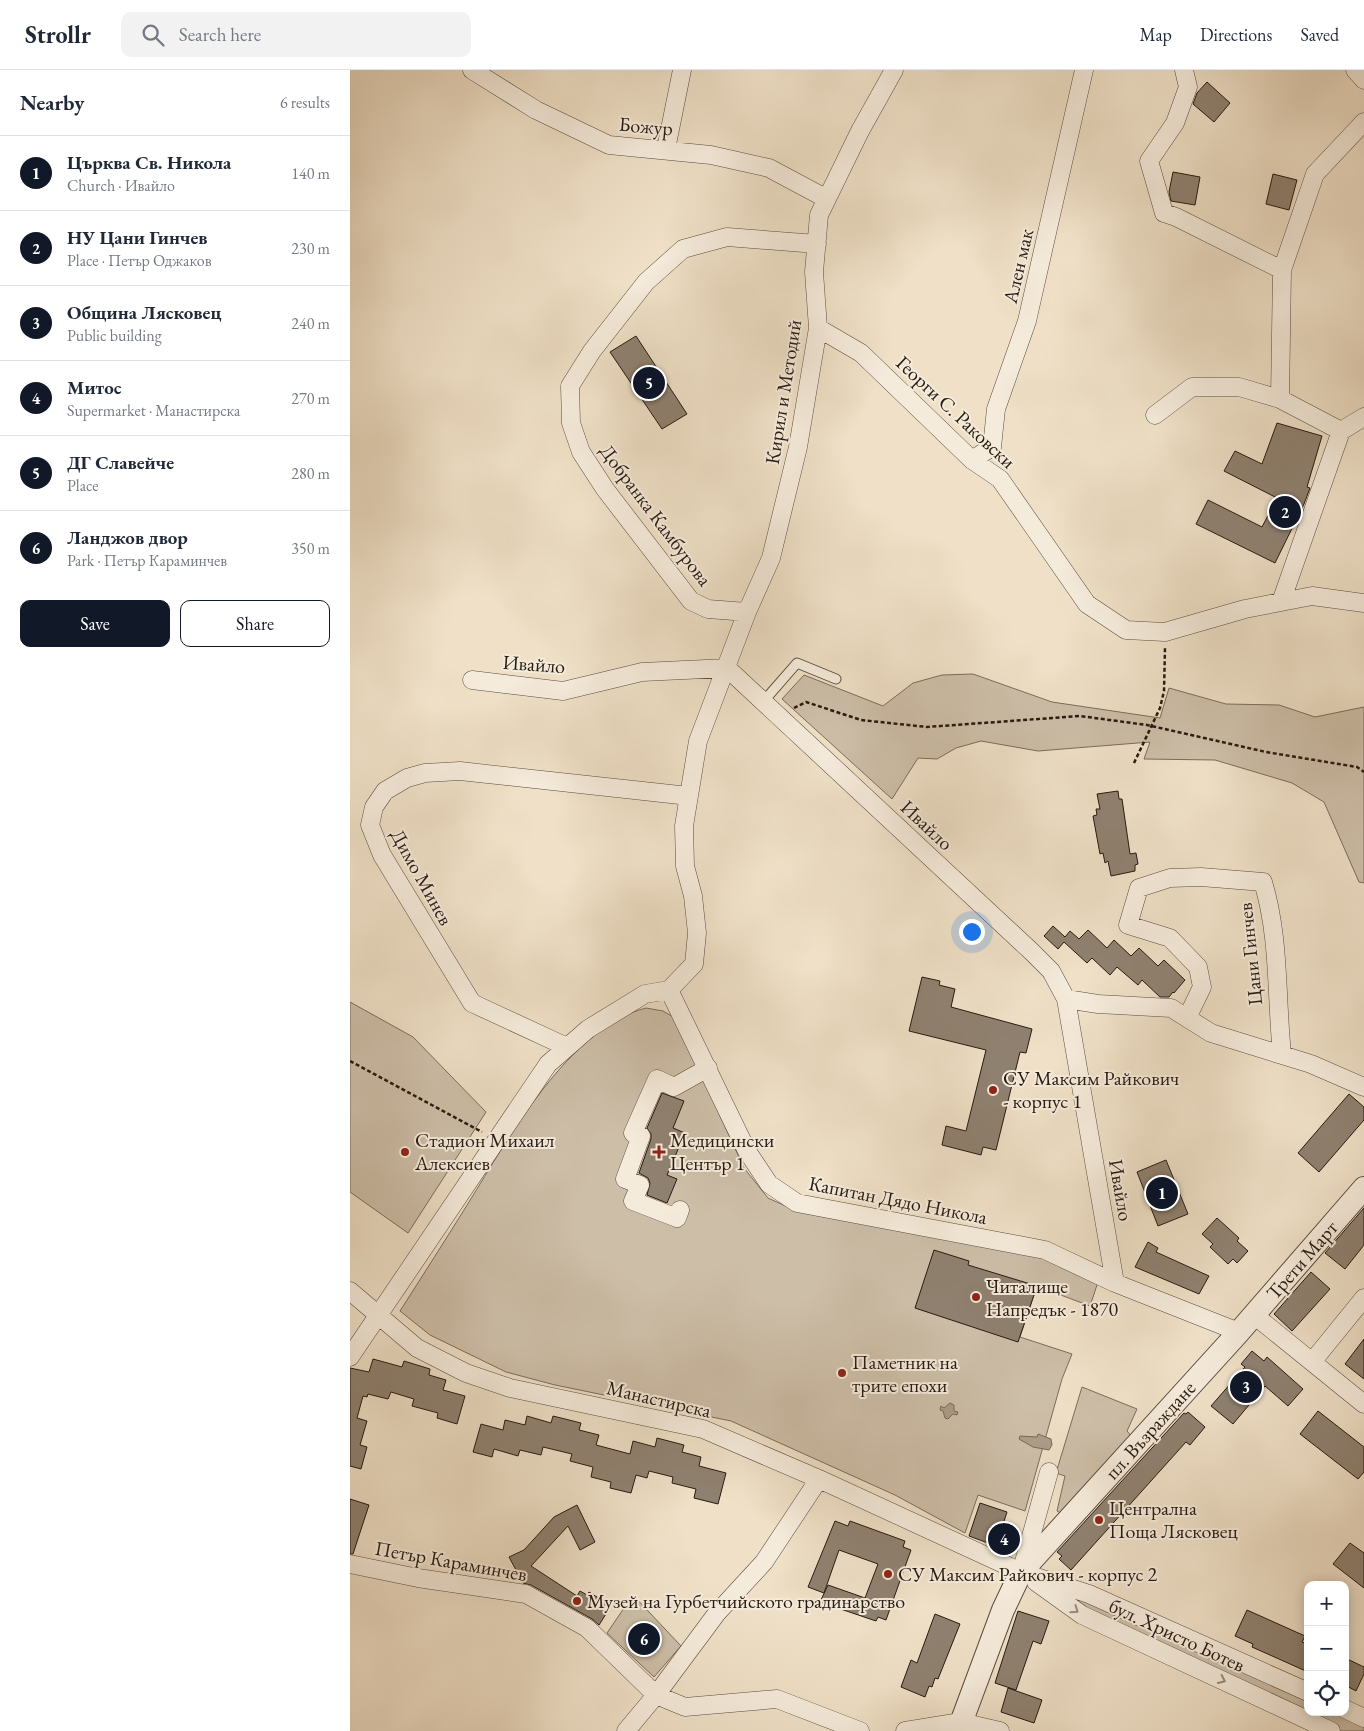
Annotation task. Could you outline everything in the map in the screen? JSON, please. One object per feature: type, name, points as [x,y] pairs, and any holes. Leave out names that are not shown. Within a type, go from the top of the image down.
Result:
[{"type":"street","name":"Божур","points":[[472,70],[536,110],[609,145],[711,154],[769,168],[827,199]]},
{"type":"street","points":[[666,149],[682,70]]},
{"type":"street","name":"Кирил и Методий","points":[[727,668],[747,612],[771,558],[798,447],[818,328],[814,272],[819,215],[860,131],[894,70]]},
{"type":"street","name":"Ален мак","points":[[972,460],[992,448],[996,409],[1027,321],[1084,70]]},
{"type":"street","points":[[1184,70],[1188,87],[1175,123],[1149,162],[1164,213],[1176,217],[1282,270]]},
{"type":"street","points":[[1355,70],[1364,80]]},
{"type":"street","points":[[1280,399],[1282,270],[1314,174],[1364,122]]},
{"type":"street","name":"Добранка Камбурова","points":[[747,612],[708,609],[691,601],[605,489],[581,452],[571,423],[570,386],[592,351],[646,282],[683,249],[727,236],[817,244]]},
{"type":"street","name":"Георги С. Раковски","points":[[818,328],[861,353],[972,460],[1000,479],[1087,604],[1126,630],[1165,632],[1245,609],[1312,596],[1364,603]]},
{"type":"street","points":[[1155,415],[1192,387],[1239,387],[1280,399],[1341,432]]},
{"type":"street","points":[[1281,602],[1341,432],[1364,417]]},
{"type":"street","points":[[350,1357],[548,1064],[588,1029],[645,994],[669,990],[694,964],[697,933],[693,896],[685,866],[684,826],[698,741],[727,668]]},
{"type":"street","name":"Ивайло","points":[[472,680],[563,691],[642,672],[727,668],[763,702],[780,715],[1051,971],[1066,999],[1115,1283]]},
{"type":"street","name":"Димо Минев","points":[[567,1048],[472,1003],[382,856],[370,825],[374,807],[385,791],[407,778],[425,773],[460,771],[689,796]]},
{"type":"street","name":"Цани Гинчев","points":[[1187,1018],[1202,987],[1198,967],[1170,938],[1128,925],[1139,888],[1170,878],[1209,877],[1263,882],[1269,903],[1278,978],[1277,1004],[1282,1054]]},
{"type":"street","name":"Капитан Дядо Никола","points":[[669,990],[747,1150],[769,1184],[797,1203],[1046,1250],[1115,1283]]},
{"type":"street","points":[[1066,999],[1098,1004],[1171,1008],[1211,1033],[1282,1054],[1364,1087]]},
{"type":"street","points":[[680,1210],[677,1218],[633,1201],[640,1184],[625,1179],[641,1136],[634,1133],[657,1079],[674,1087],[708,1068]]},
{"type":"street","name":"Трети Март","points":[[1240,1332],[1364,1188]]},
{"type":"street","points":[[1115,1283],[1240,1332]]},
{"type":"street","name":"Манастирска","points":[[350,1291],[417,1348],[466,1373],[510,1388],[703,1429],[819,1479],[1021,1572]]},
{"type":"street","points":[[1312,1362],[1364,1298]]},
{"type":"street","points":[[1254,1315],[1364,1404]]},
{"type":"street","name":"пл. Възраждане","points":[[959,1726],[1003,1610],[1021,1572],[1240,1332]]},
{"type":"street","points":[[1021,1572],[1049,1472]]},
{"type":"street","points":[[626,1731],[656,1695],[717,1613],[764,1562],[819,1479]]},
{"type":"street","name":"Петър Караминчев","points":[[350,1564],[418,1578],[526,1594],[587,1628],[656,1695],[686,1707],[777,1698],[860,1731]]},
{"type":"street","name":"бул. Христо Ботев","points":[[1021,1572],[1089,1594],[1304,1690]]},
{"type":"street","name":"бул. Христо Ботев","points":[[1021,1572],[1082,1614],[1331,1731]]},
{"type":"street","points":[[1349,1711],[1364,1718]]},
{"type":"street","points":[[905,1731],[959,1726],[1000,1731]]},
{"type":"lane","points":[[763,702],[797,663],[836,679]]},
{"type":"path","points":[[1134,763],[1153,726],[1164,691],[1165,632]]},
{"type":"path","points":[[780,715],[806,702],[861,720],[927,727],[1080,716],[1153,726],[1266,752],[1357,767],[1364,772]]},
{"type":"path","points":[[350,1061],[497,1140]]},
{"type":"shaded area","points":[[973,674],[1052,702],[1160,718],[1169,688],[1226,704],[1279,705],[1315,717],[1364,707],[1364,883],[1359,882],[1324,802],[1292,783],[1215,760],[1144,759],[1150,742],[1038,751],[981,741],[956,748],[937,759],[918,758],[892,799],[782,699],[804,675],[883,706],[913,683],[942,675]]},
{"type":"shaded area","name":"Стадион Михаил Алексиев","points":[[350,1002],[413,1037],[486,1112],[408,1233],[350,1192]]},
{"type":"shaded area","points":[[646,1008],[663,1011],[675,1018],[744,1168],[768,1198],[792,1209],[1045,1250],[1100,1276],[1090,1306],[1037,1286],[1020,1337],[1072,1354],[1062,1379],[1025,1511],[978,1495],[965,1533],[895,1495],[731,1421],[555,1385],[506,1372],[430,1335],[400,1311],[502,1148],[543,1089],[566,1062],[591,1038],[618,1019]]},
{"type":"shaded area","points":[[1082,1387],[1137,1409],[1127,1431],[1133,1438],[1066,1516],[1057,1511],[1065,1476],[1056,1473]]},
{"type":"shaded area","points":[[950,1403],[954,1405],[954,1411],[958,1412],[957,1415],[953,1414],[948,1419],[945,1418],[943,1411],[940,1410],[941,1406],[944,1408]]},
{"type":"shaded area","points":[[1038,1434],[1051,1439],[1052,1445],[1049,1450],[1033,1447],[1019,1439],[1020,1436],[1037,1437]]},
{"type":"shaded area","points":[[1021,1572],[1304,1690],[1304,1716],[1349,1716],[1349,1713],[1364,1718],[1364,1731],[1331,1731],[1082,1615]]},
{"type":"shaded area","points":[[633,1595],[681,1646],[654,1677],[607,1633]]},
{"type":"building","points":[[1207,82],[1230,103],[1214,122],[1193,104],[1197,93]]},
{"type":"building","points":[[1173,172],[1200,177],[1195,205],[1171,201],[1169,192]]},
{"type":"building","points":[[1273,174],[1297,180],[1289,210],[1266,204]]},
{"type":"building","points":[[636,336],[687,414],[662,429],[610,352]]},
{"type":"building","points":[[1277,423],[1322,436],[1307,487],[1310,488],[1275,563],[1196,524],[1208,500],[1262,527],[1277,498],[1224,471],[1235,451],[1262,464]]},
{"type":"building","points":[[1118,791],[1119,799],[1122,799],[1130,854],[1136,853],[1138,864],[1135,865],[1135,871],[1111,876],[1108,861],[1105,863],[1103,853],[1100,854],[1093,816],[1097,815],[1096,809],[1100,809],[1097,794]]},
{"type":"building","points":[[1053,926],[1065,937],[1070,931],[1079,939],[1088,930],[1107,948],[1114,940],[1131,956],[1139,948],[1158,966],[1164,960],[1185,980],[1169,997],[1160,997],[1142,980],[1138,985],[1117,967],[1110,975],[1092,958],[1087,963],[1064,942],[1058,949],[1044,936]]},
{"type":"building","name":"СУ Максим Райкович - корпус 1","points":[[922,977],[940,981],[939,985],[955,989],[951,1007],[1032,1029],[1026,1053],[1020,1052],[996,1150],[983,1147],[981,1155],[942,1145],[946,1126],[966,1131],[986,1050],[909,1031]]},
{"type":"building","name":"Медицински Център 1","points":[[662,1093],[684,1101],[673,1128],[685,1133],[667,1175],[677,1179],[667,1203],[647,1195],[650,1183],[648,1178],[639,1173],[651,1139],[651,1134],[647,1128]]},
{"type":"building","points":[[1349,1094],[1364,1107],[1364,1120],[1319,1172],[1298,1153]]},
{"type":"building","points":[[1166,1160],[1188,1214],[1158,1226],[1137,1172]]},
{"type":"building","points":[[1364,1208],[1364,1245],[1345,1269],[1325,1253]]},
{"type":"building","points":[[1217,1218],[1239,1238],[1237,1241],[1248,1251],[1237,1263],[1233,1259],[1228,1264],[1210,1247],[1213,1244],[1202,1234]]},
{"type":"building","points":[[1148,1242],[1158,1248],[1156,1252],[1209,1276],[1199,1294],[1135,1267]]},
{"type":"building","name":"Читалище Напредък - 1870","points":[[934,1250],[969,1261],[968,1265],[1037,1286],[1018,1342],[915,1308]]},
{"type":"building","points":[[1311,1272],[1330,1289],[1292,1331],[1274,1314]]},
{"type":"building","points":[[1364,1339],[1364,1379],[1345,1364]]},
{"type":"building","points":[[1252,1351],[1264,1361],[1267,1357],[1303,1389],[1288,1406],[1265,1386],[1233,1424],[1211,1406],[1245,1367],[1241,1364]]},
{"type":"building","points":[[373,1359],[402,1367],[404,1361],[430,1369],[429,1375],[446,1380],[443,1390],[465,1396],[457,1424],[437,1418],[438,1413],[412,1406],[414,1399],[391,1392],[388,1399],[368,1394],[367,1397],[363,1396],[357,1418],[367,1421],[360,1445],[367,1447],[361,1469],[350,1466],[350,1368],[369,1372]]},
{"type":"building","points":[[1318,1411],[1364,1447],[1364,1472],[1358,1479],[1300,1434]]},
{"type":"building","points":[[1188,1412],[1205,1427],[1190,1445],[1186,1442],[1071,1570],[1059,1559],[1062,1556],[1057,1552],[1184,1413]]},
{"type":"building","points":[[527,1416],[551,1423],[553,1416],[581,1423],[579,1430],[599,1435],[596,1445],[630,1454],[633,1441],[655,1447],[657,1438],[684,1445],[682,1452],[701,1457],[699,1466],[726,1473],[718,1504],[694,1498],[696,1489],[672,1483],[673,1477],[649,1471],[647,1478],[636,1475],[631,1493],[610,1488],[611,1482],[591,1477],[593,1467],[570,1461],[572,1454],[543,1447],[541,1455],[520,1450],[518,1456],[494,1449],[492,1457],[473,1452],[481,1424],[503,1430],[505,1420],[525,1425]]},
{"type":"building","points":[[350,1499],[369,1505],[353,1554],[350,1554]]},
{"type":"building","points":[[980,1503],[1007,1512],[996,1546],[969,1536]]},
{"type":"building","points":[[577,1505],[595,1542],[580,1550],[568,1526],[531,1566],[577,1596],[580,1591],[587,1595],[589,1592],[611,1606],[599,1625],[592,1619],[531,1585],[523,1583],[509,1557],[524,1550],[554,1517]]},
{"type":"building","name":"СУ Максим Райкович - корпус 2","points":[[835,1521],[848,1526],[850,1521],[905,1541],[903,1547],[911,1550],[886,1620],[878,1617],[876,1621],[820,1602],[828,1585],[865,1598],[878,1564],[839,1550],[824,1593],[808,1587]]},
{"type":"building","points":[[1350,1543],[1364,1553],[1364,1588],[1333,1564]]},
{"type":"building","points":[[1247,1610],[1304,1636],[1302,1642],[1304,1643],[1304,1670],[1252,1647],[1253,1644],[1235,1636]]},
{"type":"building","points":[[1018,1611],[1049,1621],[1041,1644],[1033,1641],[1016,1690],[995,1683]]},
{"type":"building","points":[[935,1614],[960,1624],[938,1679],[935,1678],[932,1687],[929,1686],[925,1697],[901,1687],[911,1660],[917,1663]]},
{"type":"building","points":[[1349,1660],[1364,1667],[1364,1674],[1356,1691],[1349,1687]]},
{"type":"building","points":[[1008,1688],[1042,1700],[1034,1723],[1001,1712]]},
{"type":"place","name":"ДГ Славейче","points":[[649,383]]},
{"type":"place","name":"НУ Цани Гинчев","points":[[1285,512]]},
{"type":"place","name":"СУ Максим Райкович - корпус 1","points":[[993,1090]]},
{"type":"place","name":"Стадион Михаил Алексиев","points":[[405,1152]]},
{"type":"place","name":"Медицински Център 1","points":[[659,1152]]},
{"type":"place","name":"Църква Св. Никола","points":[[1162,1193]]},
{"type":"place","name":"Читалище Напредък - 1870","points":[[976,1297]]},
{"type":"place","name":"Паметник на трите епохи","points":[[842,1373]]},
{"type":"place","name":"Община Лясковец","points":[[1246,1387]]},
{"type":"place","name":"Централна Поща Лясковец","points":[[1099,1520]]},
{"type":"place","name":"Митос","points":[[1004,1539]]},
{"type":"place","name":"СУ Максим Райкович - корпус 2","points":[[888,1574]]},
{"type":"place","name":"Музей на Гурбетчийското градинарство","points":[[577,1601]]},
{"type":"place","name":"Ланджов двор","points":[[644,1639]]}]
